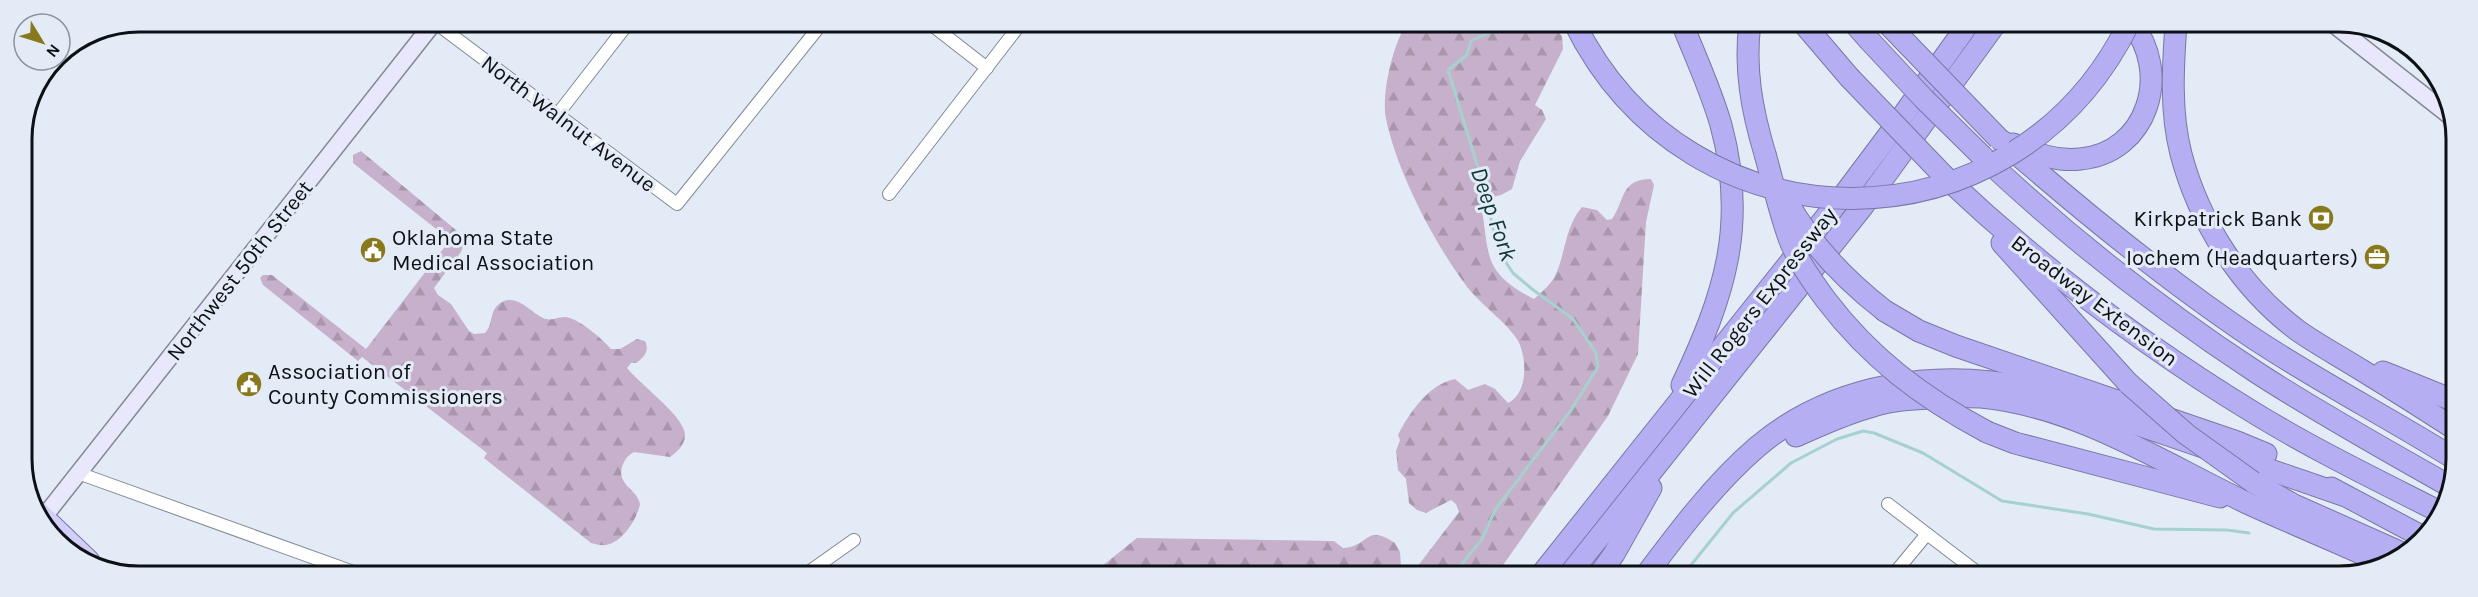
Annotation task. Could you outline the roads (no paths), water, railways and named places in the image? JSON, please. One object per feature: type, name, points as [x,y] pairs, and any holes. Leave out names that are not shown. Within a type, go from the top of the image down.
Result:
[{"type":"highway","points":[[1579,32],[1597,65],[1617,91],[1644,120],[1675,144],[1708,164],[1745,180],[1799,194],[1853,200],[1923,190],[1975,173],[2005,158],[2044,131],[2075,104],[2100,73],[2125,32]]},
{"type":"highway","points":[[1666,418],[1717,304],[1729,254],[1732,210],[1729,165],[1721,125],[1686,32]]},
{"type":"highway","points":[[1750,32],[1749,78],[1754,117],[1789,238],[1801,264],[1848,329],[1874,355],[1905,381],[1951,413],[2014,443],[2184,489],[2250,493]]},
{"type":"highway","name":"Broadway Extension","points":[[1811,32],[1849,77],[1945,177],[2043,264],[2122,325],[2258,416],[2434,509]]},
{"type":"highway","name":"Broadway Extension","points":[[1862,32],[1924,99],[1982,156],[2068,233],[2180,320],[2298,398],[2443,483]]},
{"type":"highway","points":[[1896,32],[1999,139],[2111,234],[2164,275],[2256,340],[2446,454]]},
{"type":"highway","name":"Will Rogers Expressway","points":[[1549,565],[1846,192],[1962,32]]},
{"type":"highway","name":"Will Rogers Expressway","points":[[1577,565],[1863,206],[1989,32]]},
{"type":"highway","points":[[1999,139],[2048,157],[2070,160],[2082,159],[2107,151],[2127,137],[2146,108],[2152,81],[2150,58],[2145,44],[2136,32]]},
{"type":"highway","points":[[2175,32],[2173,74],[2180,143],[2193,190],[2224,251],[2268,304],[2296,329],[2446,423]]},
{"type":"highway","points":[[1765,154],[1787,203],[1815,244],[1852,285],[1885,311],[1919,331],[1956,346],[2237,442],[2285,462],[2416,533]]},
{"type":"highway","points":[[1945,177],[2087,340],[2128,383],[2250,493],[2376,559]]},
{"type":"highway","points":[[2342,358],[2411,382],[2446,397]]},
{"type":"highway","points":[[1654,565],[1717,486],[1756,448],[1782,428],[1822,408],[1892,384],[1950,379],[1981,380],[2034,389],[2343,495]]},
{"type":"highway","points":[[2320,379],[2402,416],[2446,439]]},
{"type":"highway","points":[[1717,486],[1792,437],[1874,405],[1912,399],[1981,397],[2039,409],[2088,426],[2190,473],[2294,505],[2395,550]]},
{"type":"highway","points":[[1606,565],[1686,428]]},
{"type":"main road","name":"Northwest 50th Street","points":[[45,511],[78,473],[426,32]]},
{"type":"main road","points":[[2343,32],[2442,110]]},
{"type":"street","name":"North Walnut Avenue","points":[[447,32],[677,204],[815,32]]},
{"type":"street","points":[[556,115],[621,32]]},
{"type":"street","points":[[941,32],[987,68]]},
{"type":"street","points":[[889,194],[1014,32]]},
{"type":"street","points":[[78,473],[336,566]]},
{"type":"street","points":[[1888,504],[1968,565]]},
{"type":"street","points":[[1901,565],[1927,534]]},
{"type":"street","points":[[818,566],[854,540]]},
{"type":"waterway","name":"Deep Fork","points":[[1461,565],[1482,539],[1495,510],[1571,410],[1598,367],[1596,353],[1573,319],[1513,273],[1495,236],[1479,171],[1448,70],[1467,55],[1471,41],[1491,32]]},
{"type":"waterway","points":[[1691,565],[1733,513],[1791,463],[1837,439],[1863,431],[1874,433],[1923,453],[2002,501],[2088,514],[2154,529],[2227,530],[2249,533]]},
{"type":"place","name":"Kirkpatrick Bank","points":[[2321,218]]},
{"type":"place","name":"Oklahoma State Medical Association","points":[[373,250]]},
{"type":"place","name":"Iochem (Headquarters)","points":[[2377,257]]},
{"type":"place","name":"Association of County Commissioners","points":[[249,384]]}]
